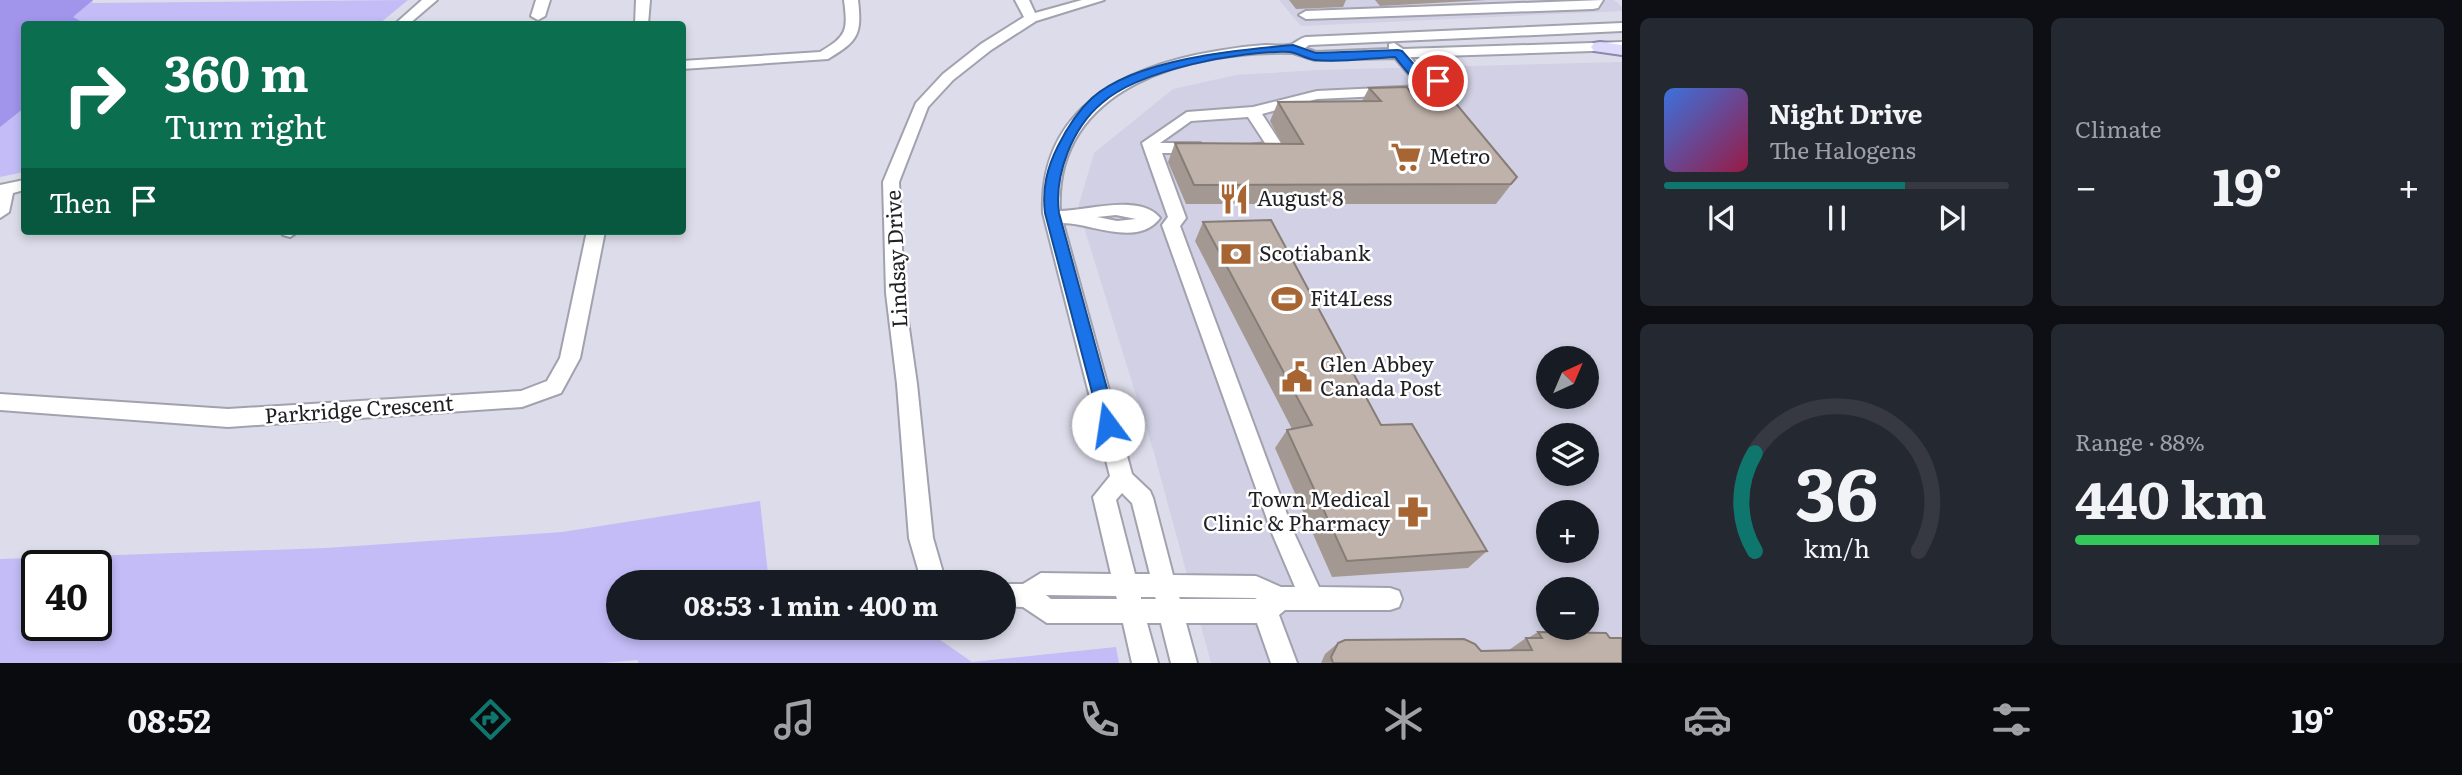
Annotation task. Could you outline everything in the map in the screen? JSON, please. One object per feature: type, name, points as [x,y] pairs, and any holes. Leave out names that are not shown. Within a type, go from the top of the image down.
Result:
[{"type":"main road","points":[[1600,47],[1622,48]]},
{"type":"street","points":[[405,21],[430,0]]},
{"type":"street","points":[[538,16],[543,0]]},
{"type":"street","points":[[642,21],[643,0]]},
{"type":"street","points":[[686,65],[823,56],[843,44],[854,27],[851,0]]},
{"type":"street","points":[[1021,0],[1031,18]]},
{"type":"street","name":"Lindsay Drive","points":[[930,570],[921,538],[907,384],[895,293],[891,183],[921,106],[957,70],[986,47],[1031,18],[1097,0]]},
{"type":"street","points":[[1356,0],[1422,81],[1436,87],[1438,81],[1428,64],[1435,52]]},
{"type":"street","points":[[1439,0],[1450,10]]},
{"type":"street","points":[[1306,15],[1593,5],[1596,0]]},
{"type":"street","points":[[1530,8],[1555,30]]},
{"type":"street","points":[[1293,49],[1306,41],[1622,27]]},
{"type":"street","points":[[1184,663],[1142,498],[1122,479],[1054,217],[1050,193],[1057,161],[1070,135],[1097,100],[1130,81],[1184,63],[1230,54],[1293,49],[1315,56],[1600,47]]},
{"type":"street","points":[[1312,598],[1283,533],[1174,234],[1171,225],[1177,218],[1150,143],[1187,117],[1253,113],[1317,94],[1439,90]]},
{"type":"street","points":[[1152,148],[1276,148],[1253,113]]},
{"type":"street","points":[[0,212],[3,189],[21,186]]},
{"type":"street","points":[[1054,217],[1084,217]]},
{"type":"street","name":"Parkridge Crescent","points":[[0,402],[228,418],[522,399],[554,387],[570,358],[595,235]]},
{"type":"street","points":[[1122,479],[1104,498],[1145,663]]},
{"type":"street","points":[[1028,596],[1041,584],[1256,587],[1273,604],[1284,663]]},
{"type":"street","points":[[1016,596],[1028,596],[1047,611],[1171,611],[1273,604],[1312,598],[1390,599]]},
{"type":"shaded area","points":[[0,0],[93,0],[92,3],[408,0],[383,21],[21,21],[21,173],[0,177]]},
{"type":"shaded area","points":[[0,0],[93,0],[73,17],[80,21],[21,21],[21,110],[0,127]]},
{"type":"shaded area","points":[[1279,0],[1614,0],[1622,7],[1622,11],[1301,26]]},
{"type":"shaded area","points":[[1622,62],[1622,663],[1211,663],[1154,453],[1078,208],[1094,153],[1173,89],[1236,75],[1317,70]]},
{"type":"shaded area","points":[[760,501],[768,570],[606,570],[606,640],[940,640],[972,662],[1116,647],[1119,663],[638,663],[638,660],[601,663],[0,663],[0,559],[21,558],[21,641],[112,641],[112,555],[326,548],[562,532]]},
{"type":"building","points":[[1407,87],[1416,101],[1453,100],[1517,177],[1511,184],[1194,185],[1175,143],[1303,144],[1278,102],[1381,101],[1369,88]]},
{"type":"building","points":[[1271,220],[1381,425],[1412,424],[1487,551],[1347,561],[1287,430],[1312,425],[1203,222]]},
{"type":"building","points":[[1599,633],[1606,633],[1610,638],[1622,638],[1622,663],[1333,663],[1331,657],[1338,643],[1345,640],[1464,639],[1475,644],[1481,651],[1532,650],[1526,638],[1599,640]]},
{"type":"place","name":"Metro","points":[[1406,157]]},
{"type":"place","name":"August 8","points":[[1234,199]]},
{"type":"place","name":"Scotiabank","points":[[1236,254]]},
{"type":"place","name":"Fit4Less","points":[[1287,299]]},
{"type":"place","name":"Glen Abbey Canada Post","points":[[1297,377]]},
{"type":"place","name":"Town Medical Clinic & Pharmacy","points":[[1413,512]]},
{"type":"route","points":[[1108,425],[1052,213],[1050,193],[1057,161],[1070,135],[1097,100],[1130,81],[1184,63],[1230,54],[1293,49],[1315,56],[1398,53],[1422,81],[1436,87],[1438,81]]}]
